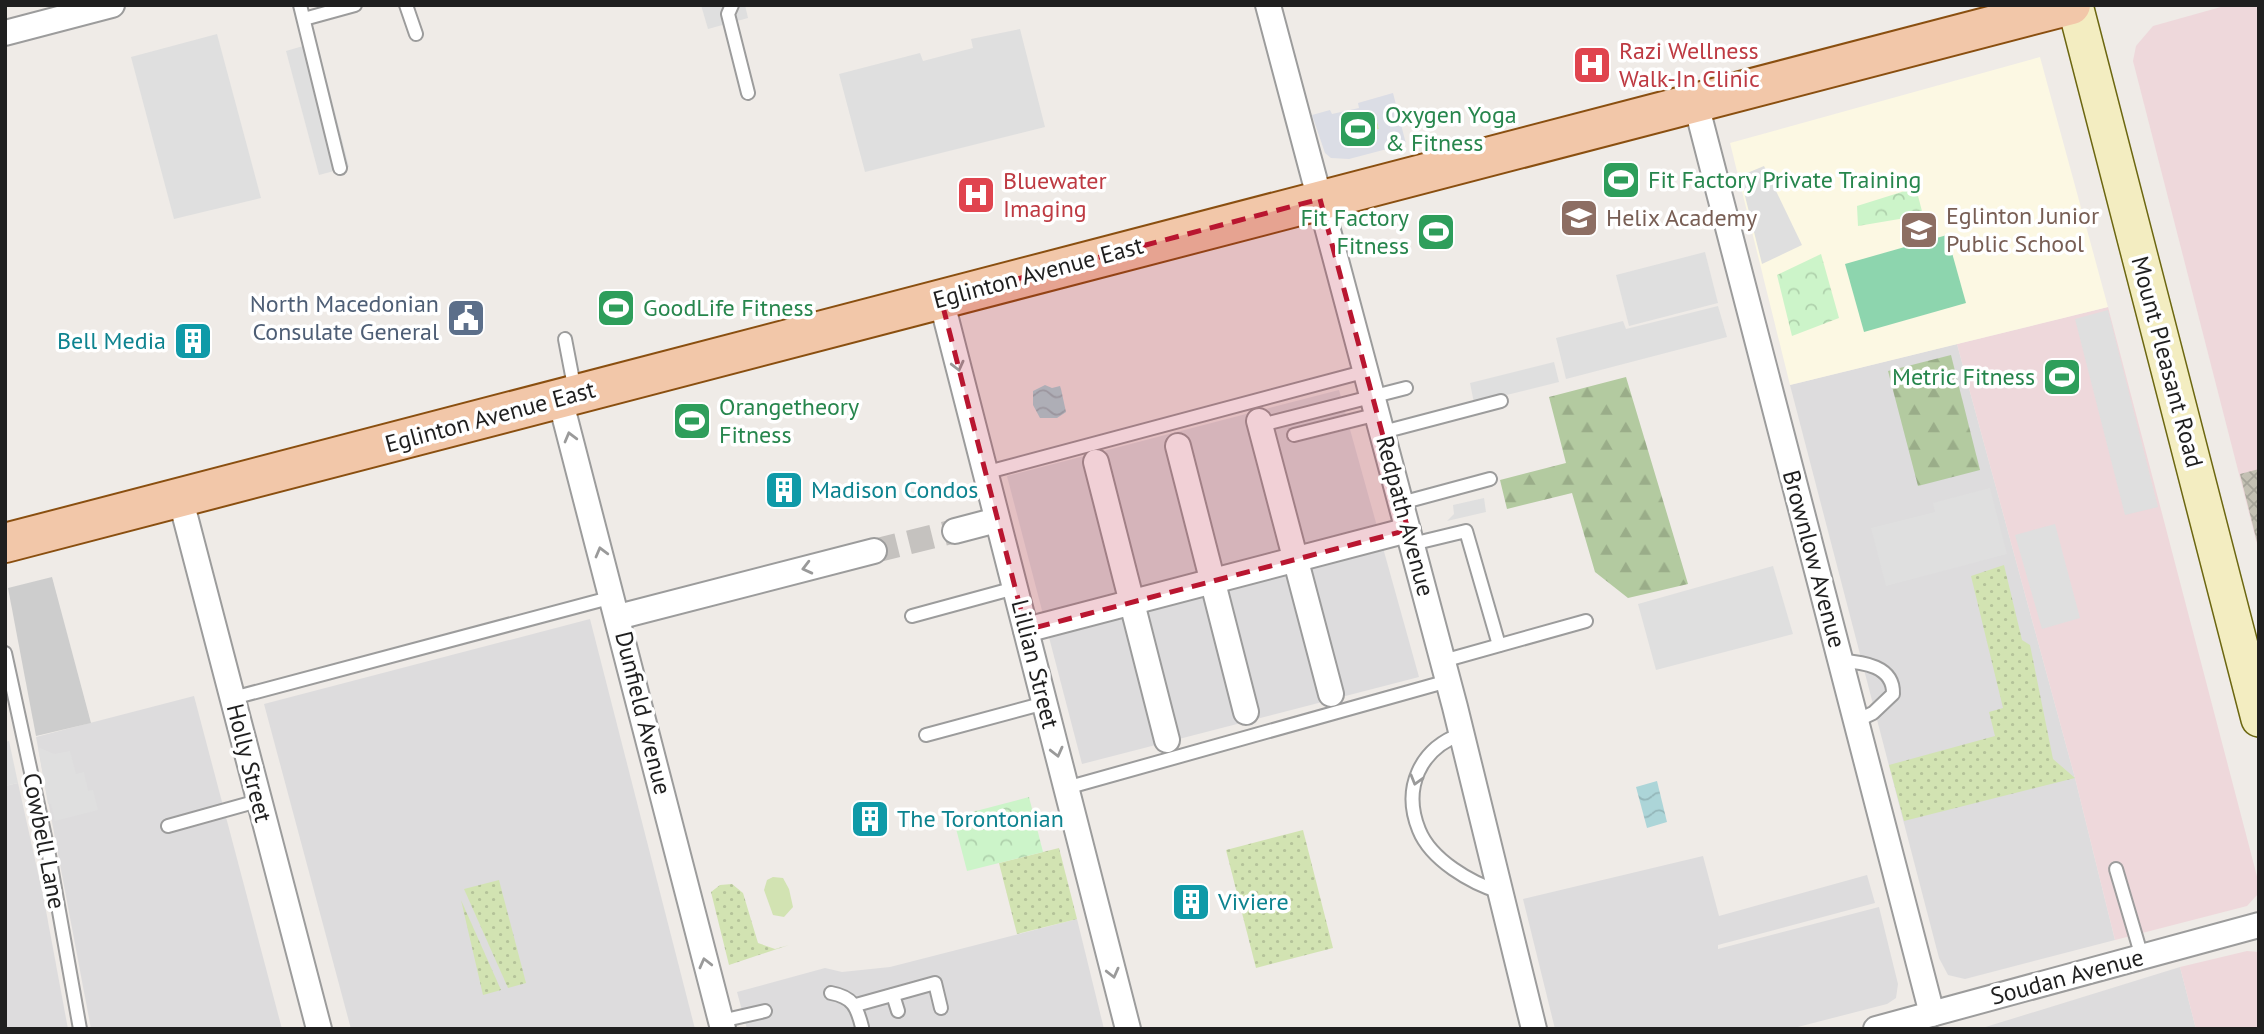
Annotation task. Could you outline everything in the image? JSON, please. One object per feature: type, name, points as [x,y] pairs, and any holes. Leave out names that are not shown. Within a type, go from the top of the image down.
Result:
[{"type":"main road","name":"Eglinton Avenue East","points":[[5,543],[2073,5]]},
{"type":"main road","name":"Mount Pleasant Road","points":[[2073,5],[2259,719]]},
{"type":"street","points":[[5,33],[112,5]]},
{"type":"street","name":"Redpath Avenue","points":[[1268,5],[1445,671],[1534,1029]]},
{"type":"street","name":"Brownlow Avenue","points":[[1696,104],[1932,1014]]},
{"type":"street","name":"Lillian Street","points":[[942,299],[1128,1029]]},
{"type":"street","name":"Dunfield Avenue","points":[[568,397],[616,607],[722,1025]]},
{"type":"street","points":[[1262,423],[1294,560],[1331,694]]},
{"type":"street","points":[[1178,446],[1246,712]]},
{"type":"street","points":[[1096,462],[1167,740]]},
{"type":"street","name":"Holly Street","points":[[180,497],[318,1029]]},
{"type":"street","points":[[955,531],[997,520]]},
{"type":"street","points":[[1026,630],[1294,560],[1410,537]]},
{"type":"street","points":[[616,607],[874,551]]},
{"type":"street","name":"Soudan Avenue","points":[[1876,1029],[2259,926]]},
{"type":"lane","points":[[300,5],[340,168]]},
{"type":"lane","points":[[304,19],[355,5]]},
{"type":"lane","points":[[406,5],[415,34]]},
{"type":"lane","points":[[732,5],[728,14],[748,93]]},
{"type":"lane","points":[[565,339],[568,397]]},
{"type":"lane","points":[[984,472],[1367,371]]},
{"type":"lane","points":[[1294,435],[1378,414],[1406,388]]},
{"type":"lane","points":[[1262,423],[1501,401]]},
{"type":"lane","points":[[1401,503],[1490,479]]},
{"type":"lane","points":[[1410,537],[1466,531],[1499,645]]},
{"type":"lane","points":[[912,616],[1015,588]]},
{"type":"lane","points":[[233,698],[616,607]]},
{"type":"lane","points":[[1066,788],[1445,671],[1499,645],[1586,621]]},
{"type":"lane","name":"Cowbell Lane","points":[[5,653],[49,855],[80,1029]]},
{"type":"lane","points":[[1841,661],[1860,662],[1885,672],[1893,685],[1893,694],[1872,713],[1856,721]]},
{"type":"lane","points":[[926,735],[1045,703]]},
{"type":"lane","points":[[1461,734],[1441,741],[1417,771],[1412,796],[1420,832],[1438,856],[1479,886],[1500,892]]},
{"type":"lane","points":[[169,826],[258,801]]},
{"type":"lane","points":[[2116,869],[2142,957]]},
{"type":"lane","points":[[856,1005],[935,984],[941,1008]]},
{"type":"lane","points":[[831,993],[845,996],[856,1005],[862,1027]]},
{"type":"lane","points":[[893,995],[898,1011]]},
{"type":"lane","points":[[722,1025],[765,1011]]},
{"type":"highlighted area","points":[[1320,199],[1408,530],[1026,630],[941,299]]},
{"type":"shaded area","points":[[701,5],[745,5],[748,18],[708,29]]},
{"type":"shaded area","points":[[2228,5],[2259,5],[2259,552],[2133,61],[2136,46],[2153,26]]},
{"type":"shaded area","points":[[1020,29],[1045,127],[865,172],[839,74],[920,53],[923,61],[973,48],[971,39]]},
{"type":"shaded area","points":[[217,34],[261,198],[174,219],[131,57]]},
{"type":"shaded area","points":[[317,42],[349,167],[319,175],[286,51]]},
{"type":"shaded area","name":"Eglinton Junior Public School","points":[[2040,57],[2108,307],[1790,385],[1730,143]]},
{"type":"shaded area","points":[[1393,93],[1406,144],[1349,159],[1331,158],[1325,153],[1312,115],[1330,110],[1332,114],[1359,108],[1358,103]],"holes":[[[1376,116],[1379,129],[1352,136],[1349,123]]]},
{"type":"shaded area","points":[[1764,166],[1802,245],[1762,264],[1740,176]]},
{"type":"shaded area","points":[[1705,252],[1718,303],[1629,326],[1616,275]]},
{"type":"shaded area","points":[[1718,306],[1727,337],[1566,379],[1556,338],[1623,321],[1626,329]]},
{"type":"shaded area","points":[[2108,307],[2259,884],[2258,894],[2247,906],[2115,940],[2075,778],[1957,344]]},
{"type":"shaded area","points":[[2108,310],[2158,507],[2125,515],[2075,319]]},
{"type":"shaded area","points":[[1957,344],[2075,778],[2115,940],[1965,979],[1948,975],[1939,958],[1790,385]]},
{"type":"shaded area","points":[[1554,362],[1559,382],[1474,403],[1470,383]]},
{"type":"shaded area","points":[[1339,390],[1419,677],[1082,764],[1007,476]]},
{"type":"shaded area","points":[[2259,469],[2259,550],[2240,474]]},
{"type":"shaded area","points":[[1990,488],[2007,554],[1886,586],[1871,528],[1935,512],[1933,503]]},
{"type":"shaded area","points":[[1484,498],[1486,512],[1447,521],[1454,514],[1453,505]]},
{"type":"shaded area","points":[[2055,524],[2080,618],[2042,629],[2015,535]]},
{"type":"shaded area","points":[[1773,566],[1793,634],[1656,670],[1638,604]]},
{"type":"shaded area","points":[[52,577],[91,723],[36,736],[8,588]]},
{"type":"shaded area","points":[[590,619],[695,1029],[351,1029],[264,704]]},
{"type":"shaded area","points":[[194,696],[282,1029],[91,1029],[36,737]]},
{"type":"shaded area","points":[[9,741],[18,783],[5,786],[5,742]]},
{"type":"shaded area","points":[[38,747],[54,754],[70,751],[76,774],[84,772],[88,791],[93,790],[98,810],[55,821],[51,804],[48,804]]},
{"type":"shaded area","points":[[18,783],[44,900],[68,1029],[5,1029],[5,786]]},
{"type":"shaded area","points":[[1703,856],[1719,916],[1867,875],[1875,903],[1718,945],[1718,949],[1879,907],[1898,984],[1896,998],[1887,1004],[1790,1029],[1555,1029],[1523,899]]},
{"type":"shaded area","points":[[1077,919],[1104,1029],[747,1029],[737,992],[825,968],[842,972],[890,967]]},
{"type":"shaded area","points":[[2247,951],[2259,952],[2259,1029],[2196,1029],[2180,967]]},
{"type":"shaded area","points":[[2180,967],[2196,1029],[1979,1029]]},
{"type":"green space","points":[[1376,116],[1379,129],[1352,136],[1348,123]]},
{"type":"green space","points":[[1908,190],[1917,192],[1923,215],[1858,226],[1857,206]]},
{"type":"green space","points":[[1947,235],[1966,303],[1864,332],[1845,264]]},
{"type":"green space","points":[[1821,254],[1839,318],[1792,336],[1777,275]]},
{"type":"green space","points":[[1951,355],[1980,470],[1918,486],[1888,371]]},
{"type":"green space","points":[[1626,377],[1688,584],[1628,598],[1595,572],[1572,493],[1507,509],[1500,480],[1566,463],[1549,397]]},
{"type":"green space","points":[[2004,565],[2022,640],[2030,645],[2053,759],[2075,778],[1904,821],[1889,765],[1995,736],[1989,712],[2003,708],[1971,576]]},
{"type":"green space","points":[[1029,797],[1043,852],[967,871],[953,817]]},
{"type":"green space","points":[[1303,830],[1333,948],[1256,968],[1226,850]]},
{"type":"green space","points":[[1059,848],[1077,919],[1017,934],[999,863]]},
{"type":"green space","points":[[773,877],[783,878],[789,889],[793,907],[784,917],[773,915],[764,890],[767,880]]},
{"type":"green space","points":[[499,880],[526,983],[508,988],[464,889]]},
{"type":"green space","points":[[732,884],[743,893],[758,943],[775,949],[789,945],[729,965],[711,892],[720,885]]},
{"type":"green space","points":[[461,900],[501,990],[483,995]]},
{"type":"water","points":[[1045,385],[1052,388],[1060,386],[1066,412],[1057,418],[1040,418],[1033,405],[1033,391]]},
{"type":"water","points":[[1657,781],[1667,822],[1647,828],[1636,787]]},
{"type":"tunnel","points":[[874,551],[955,531]]},
{"type":"place","name":"Razi Wellness Walk-In Clinic","points":[[1592,65]]},
{"type":"place","name":"Oxygen Yoga & Fitness","points":[[1358,129]]},
{"type":"place","name":"Fit Factory Private Training","points":[[1621,180]]},
{"type":"place","name":"Bluewater Imaging","points":[[976,195]]},
{"type":"place","name":"Helix Academy","points":[[1579,218]]},
{"type":"place","name":"Eglinton Junior Public School","points":[[1919,230]]},
{"type":"place","name":"Fit Factory Fitness","points":[[1436,232]]},
{"type":"place","name":"GoodLife Fitness","points":[[616,308]]},
{"type":"place","name":"North Macedonian Consulate General","points":[[466,318]]},
{"type":"place","name":"Bell Media","points":[[193,341]]},
{"type":"place","name":"Metric Fitness","points":[[2062,377]]},
{"type":"place","name":"Orangetheory Fitness","points":[[692,421]]},
{"type":"place","name":"Madison Condos","points":[[784,490]]},
{"type":"place","name":"The Torontonian","points":[[870,819]]},
{"type":"place","name":"Viviere","points":[[1191,902]]}]
